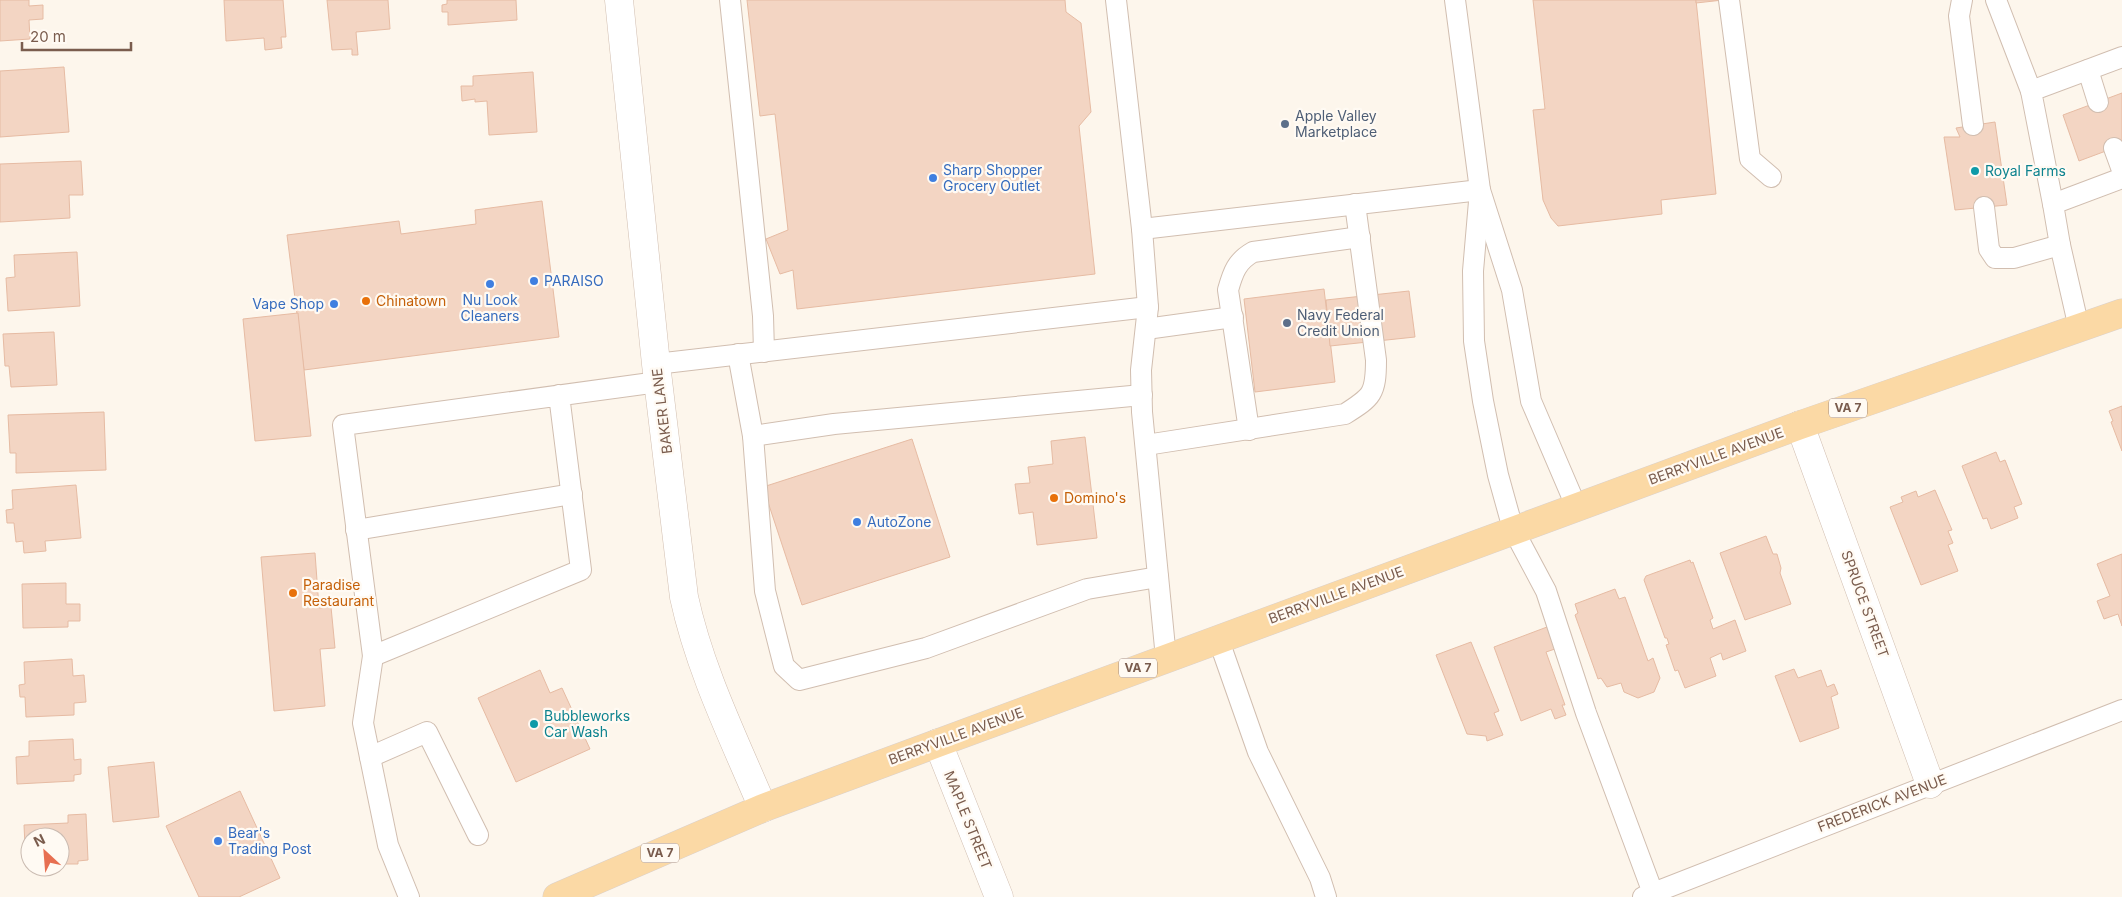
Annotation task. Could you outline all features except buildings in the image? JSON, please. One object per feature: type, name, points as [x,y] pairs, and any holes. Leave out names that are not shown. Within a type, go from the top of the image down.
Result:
[{"type":"main road","name":"BERRYVILLE AVENUE","points":[[557,897],[763,808],[938,742],[1576,506],[1800,425],[2122,313]]},
{"type":"street","name":"BAKER LANE","points":[[619,0],[657,373],[684,597],[692,633],[702,664],[763,808]]},
{"type":"street","name":"SPRUCE STREET","points":[[1800,425],[1930,784]]},
{"type":"street","name":"MAPLE STREET","points":[[938,742],[999,897]]},
{"type":"lane","points":[[730,0],[763,316],[764,352]]},
{"type":"lane","points":[[1116,0],[1142,229],[1148,307],[1142,354],[1142,395],[1166,658]]},
{"type":"lane","points":[[1455,0],[1480,190],[1512,290],[1531,401],[1576,506]]},
{"type":"lane","points":[[1729,0],[1750,159],[1771,177]]},
{"type":"lane","points":[[1962,0],[1958,16],[1973,126]]},
{"type":"lane","points":[[1996,0],[2031,91],[2060,245],[2079,328]]},
{"type":"lane","points":[[2031,91],[2122,57]]},
{"type":"lane","points":[[2088,70],[2098,102]]},
{"type":"lane","points":[[2114,148],[2122,170]]},
{"type":"lane","points":[[2053,204],[2122,178]]},
{"type":"lane","points":[[1142,229],[1480,190]]},
{"type":"lane","points":[[1480,190],[1473,270],[1474,341],[1483,401],[1498,475],[1513,530],[1546,591],[1648,895]]},
{"type":"lane","points":[[1146,446],[1345,414],[1368,400],[1376,380],[1376,360],[1355,204]]},
{"type":"lane","points":[[1984,207],[1989,249],[1996,258],[2014,258],[2060,245]]},
{"type":"lane","points":[[1249,430],[1228,290],[1232,274],[1241,258],[1263,249],[1360,237]]},
{"type":"lane","points":[[410,897],[388,845],[363,724],[373,656],[343,425],[559,395],[738,354],[1148,307]]},
{"type":"lane","points":[[1146,329],[1232,317]]},
{"type":"lane","points":[[738,354],[753,436],[765,591],[784,666],[799,680],[926,648],[1088,589],[1158,578]]},
{"type":"lane","points":[[373,656],[581,570],[559,395]]},
{"type":"lane","points":[[753,436],[834,424],[1142,395]]},
{"type":"lane","points":[[356,530],[572,494]]},
{"type":"lane","points":[[1218,638],[1258,752],[1320,878],[1326,897]]},
{"type":"lane","name":"FREDERICK AVENUE","points":[[1648,895],[2122,710]]},
{"type":"lane","points":[[370,757],[427,732],[478,835]]},
{"type":"place","name":"Apple Valley Marketplace","points":[[1285,124]]},
{"type":"place","name":"Royal Farms","points":[[1975,171]]},
{"type":"place","name":"Sharp Shopper Grocery Outlet","points":[[933,178]]},
{"type":"place","name":"PARAISO","points":[[534,281]]},
{"type":"place","name":"Nu Look Cleaners","points":[[490,284]]},
{"type":"place","name":"Chinatown","points":[[366,301]]},
{"type":"place","name":"Vape Shop","points":[[334,304]]},
{"type":"place","name":"Navy Federal Credit Union","points":[[1287,323]]},
{"type":"place","name":"Domino's","points":[[1054,498]]},
{"type":"place","name":"AutoZone","points":[[857,522]]},
{"type":"place","name":"Paradise Restaurant","points":[[293,593]]},
{"type":"place","name":"Bubbleworks Car Wash","points":[[534,724]]},
{"type":"place","name":"Bear's Trading Post","points":[[218,841]]}]
